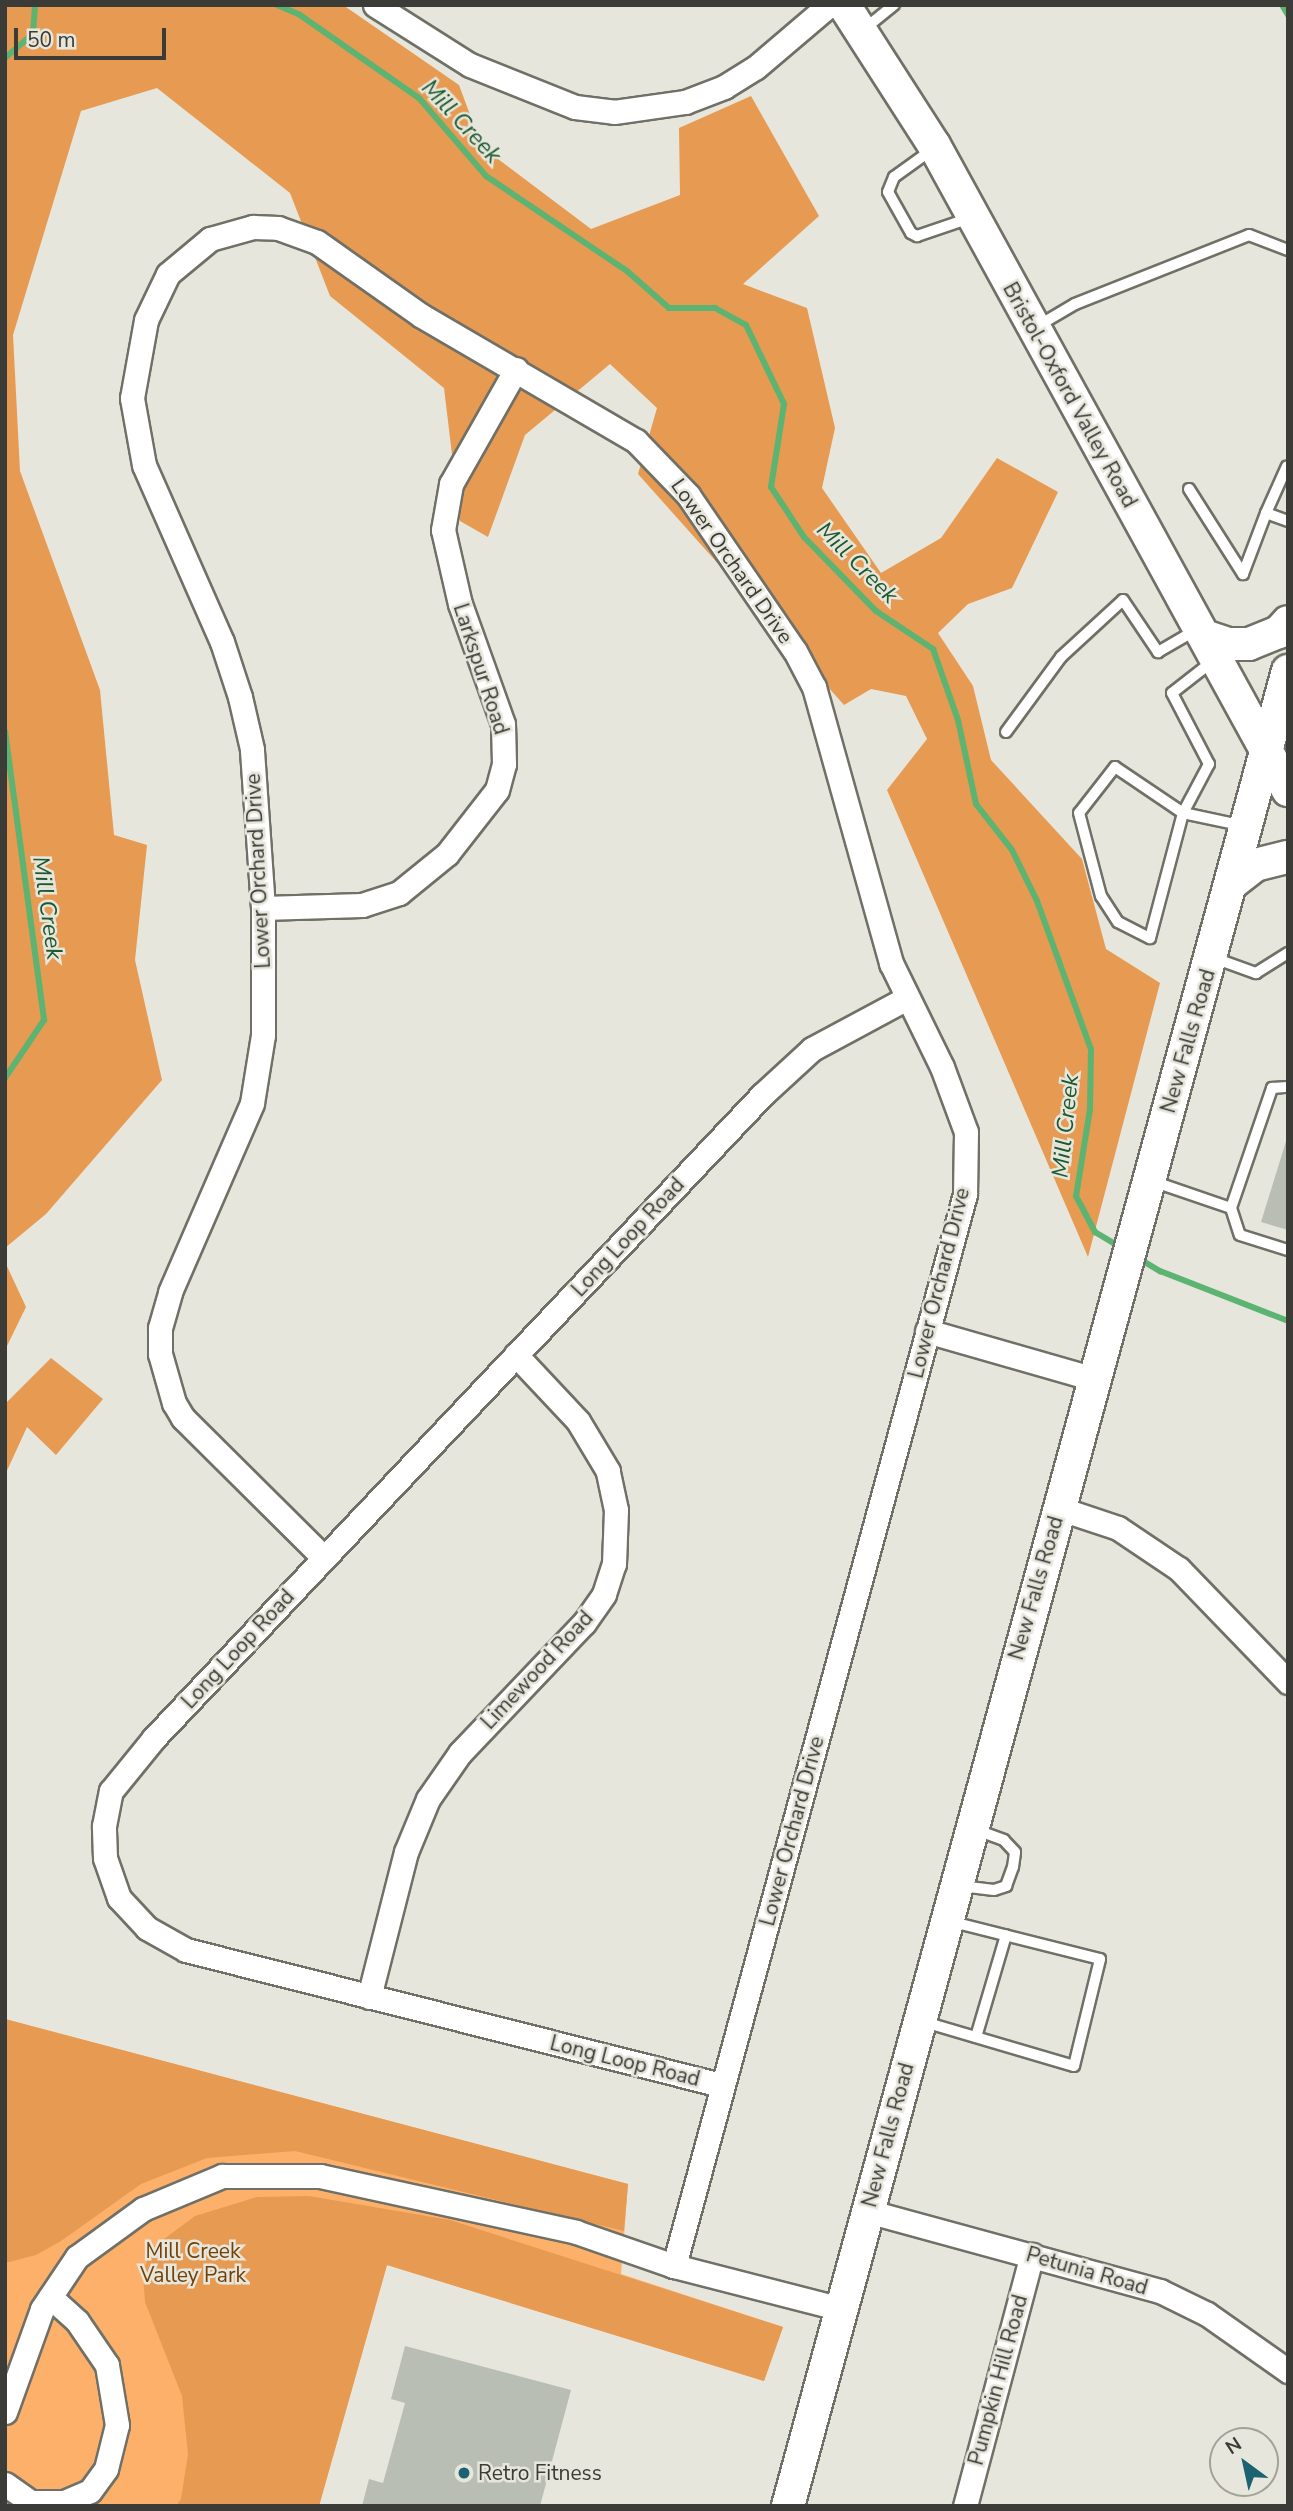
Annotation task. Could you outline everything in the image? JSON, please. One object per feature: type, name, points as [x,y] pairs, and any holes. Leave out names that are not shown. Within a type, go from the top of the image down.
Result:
[{"type":"main road","name":"Bristol-Oxford Valley Road","points":[[844,5],[935,147],[1033,328],[1209,640],[1288,790]]},
{"type":"main road","points":[[1209,640],[1229,645],[1249,644],[1279,632],[1288,621]]},
{"type":"main road","name":"New Falls Road","points":[[788,2506],[970,1828],[1285,691]]},
{"type":"main road","points":[[1231,884],[1255,865],[1288,857]]},
{"type":"street","points":[[375,5],[399,12],[470,65],[544,97],[575,107],[640,111],[685,102],[724,87],[755,68],[829,5]]},
{"type":"street","name":"Lower Orchard Drive","points":[[324,1558],[183,1418],[170,1393],[160,1354],[160,1328],[170,1292],[252,1103],[263,1035],[263,908],[252,749],[240,697],[222,642],[144,465],[135,427],[132,398],[140,347],[156,293],[187,253],[210,239],[253,227],[278,228],[317,242],[422,316],[613,426],[669,472],[795,651],[826,723],[879,929],[907,998],[953,1091],[969,1153],[965,1194],[674,2266]]},
{"type":"street","name":"Larkspur Road","points":[[263,908],[362,905],[399,893],[447,854],[497,790],[504,764],[502,724],[460,604],[443,530],[450,484],[516,369]]},
{"type":"street","name":"Long Loop Road","points":[[721,2085],[369,1997],[170,1943],[130,1913],[110,1878],[105,1858],[108,1799],[122,1775],[324,1558],[811,1049],[907,998]]},
{"type":"street","points":[[927,1331],[1094,1379]]},
{"type":"street","name":"Limewood Road","points":[[369,1997],[406,1852],[428,1799],[460,1753],[584,1623],[604,1594],[614,1563],[616,1510],[608,1471],[578,1421],[516,1355]]},
{"type":"street","points":[[1058,1508],[1118,1528],[1179,1569],[1288,1682]]},
{"type":"street","points":[[5,2412],[50,2297],[77,2257],[143,2209],[222,2176],[320,2176],[576,2232],[674,2266],[841,2309]]},
{"type":"street","name":"Petunia Road","points":[[867,2211],[1160,2291],[1207,2314],[1288,2371]]},
{"type":"street","name":"Pumpkin Hill Road","points":[[965,2506],[1032,2255]]},
{"type":"street","points":[[5,2484],[31,2502],[64,2502],[90,2491],[106,2469],[117,2425],[107,2365],[77,2321],[50,2297]]},
{"type":"lane","points":[[862,31],[894,5]]},
{"type":"lane","points":[[935,147],[894,177],[888,192],[908,228],[917,236],[972,217]]},
{"type":"lane","points":[[1033,328],[1075,304],[1249,235],[1288,250]]},
{"type":"lane","points":[[1189,489],[1243,574],[1287,466]]},
{"type":"lane","points":[[1266,513],[1288,521]]},
{"type":"lane","points":[[1006,732],[1060,657],[1123,600],[1158,652],[1209,640]]},
{"type":"lane","points":[[1209,640],[1172,693],[1209,764],[1183,813],[1150,938],[1118,922],[1101,896],[1079,813],[1115,767],[1183,813],[1246,827]]},
{"type":"lane","points":[[1211,957],[1256,973],[1288,953]]},
{"type":"lane","points":[[1288,1087],[1272,1088],[1231,1208],[1240,1234],[1288,1250]]},
{"type":"lane","points":[[1149,1180],[1231,1208]]},
{"type":"lane","points":[[955,1885],[994,1890],[1006,1886],[1013,1867],[1015,1852],[1004,1840],[970,1828]]},
{"type":"lane","points":[[919,2020],[1074,2066],[1100,1959],[946,1920]]},
{"type":"lane","points":[[976,2037],[1006,1935]]},
{"type":"green space","points":[[5,5],[343,5],[459,85],[482,147],[591,229],[680,195],[679,128],[751,96],[819,216],[743,284],[807,308],[835,428],[822,488],[881,573],[941,538],[997,458],[1058,492],[1012,588],[968,604],[938,633],[973,686],[991,760],[1082,859],[1106,949],[1160,983],[1088,1257],[887,790],[927,739],[906,696],[871,689],[844,705],[638,474],[657,408],[610,364],[525,435],[488,537],[460,521],[444,388],[330,296],[290,193],[157,88],[81,111],[13,335],[20,471],[100,690],[114,835],[147,845],[135,960],[162,1080],[46,1214],[5,1248]]},
{"type":"green space","points":[[5,1262],[26,1307],[5,1350]]},
{"type":"green space","points":[[51,1358],[103,1399],[56,1455],[27,1427],[5,1475],[5,1404]]},
{"type":"green space","name":"Mill Creek Valley Park","points":[[5,2019],[628,2184],[621,2274],[783,2327],[764,2381],[387,2265],[319,2506],[5,2506]]},
{"type":"green space","points":[[5,2019],[628,2184],[624,2231],[295,2151],[207,2158],[141,2184],[61,2241],[36,2255],[5,2263]]},
{"type":"green space","points":[[309,2196],[450,2220],[783,2327],[764,2381],[387,2265],[319,2506],[176,2506],[181,2499],[188,2454],[182,2396],[145,2302],[143,2272],[152,2248],[195,2216],[257,2197]]},
{"type":"building","points":[[1288,1138],[1288,1230],[1261,1222]]},
{"type":"building","points":[[405,2346],[571,2390],[540,2506],[362,2506],[369,2479],[383,2483],[405,2403],[391,2399]]},
{"type":"waterway","name":"Mill Creek","points":[[5,58],[33,34],[35,5]]},
{"type":"waterway","name":"Mill Creek","points":[[277,5],[300,15],[419,98],[486,176],[627,271],[669,308],[715,308],[746,325],[784,404],[771,487],[804,537],[876,611],[933,649],[958,720],[976,804],[1012,850],[1037,901],[1091,1049],[1090,1109],[1076,1196],[1095,1232],[1120,1247]]},
{"type":"waterway","points":[[1282,5],[1288,15]]},
{"type":"waterway","name":"Mill Creek","points":[[5,731],[44,1020],[5,1078]]},
{"type":"waterway","name":"Mill Creek","points":[[1138,1258],[1160,1271],[1288,1321]]},
{"type":"place","name":"Retro Fitness","points":[[464,2473]]}]
